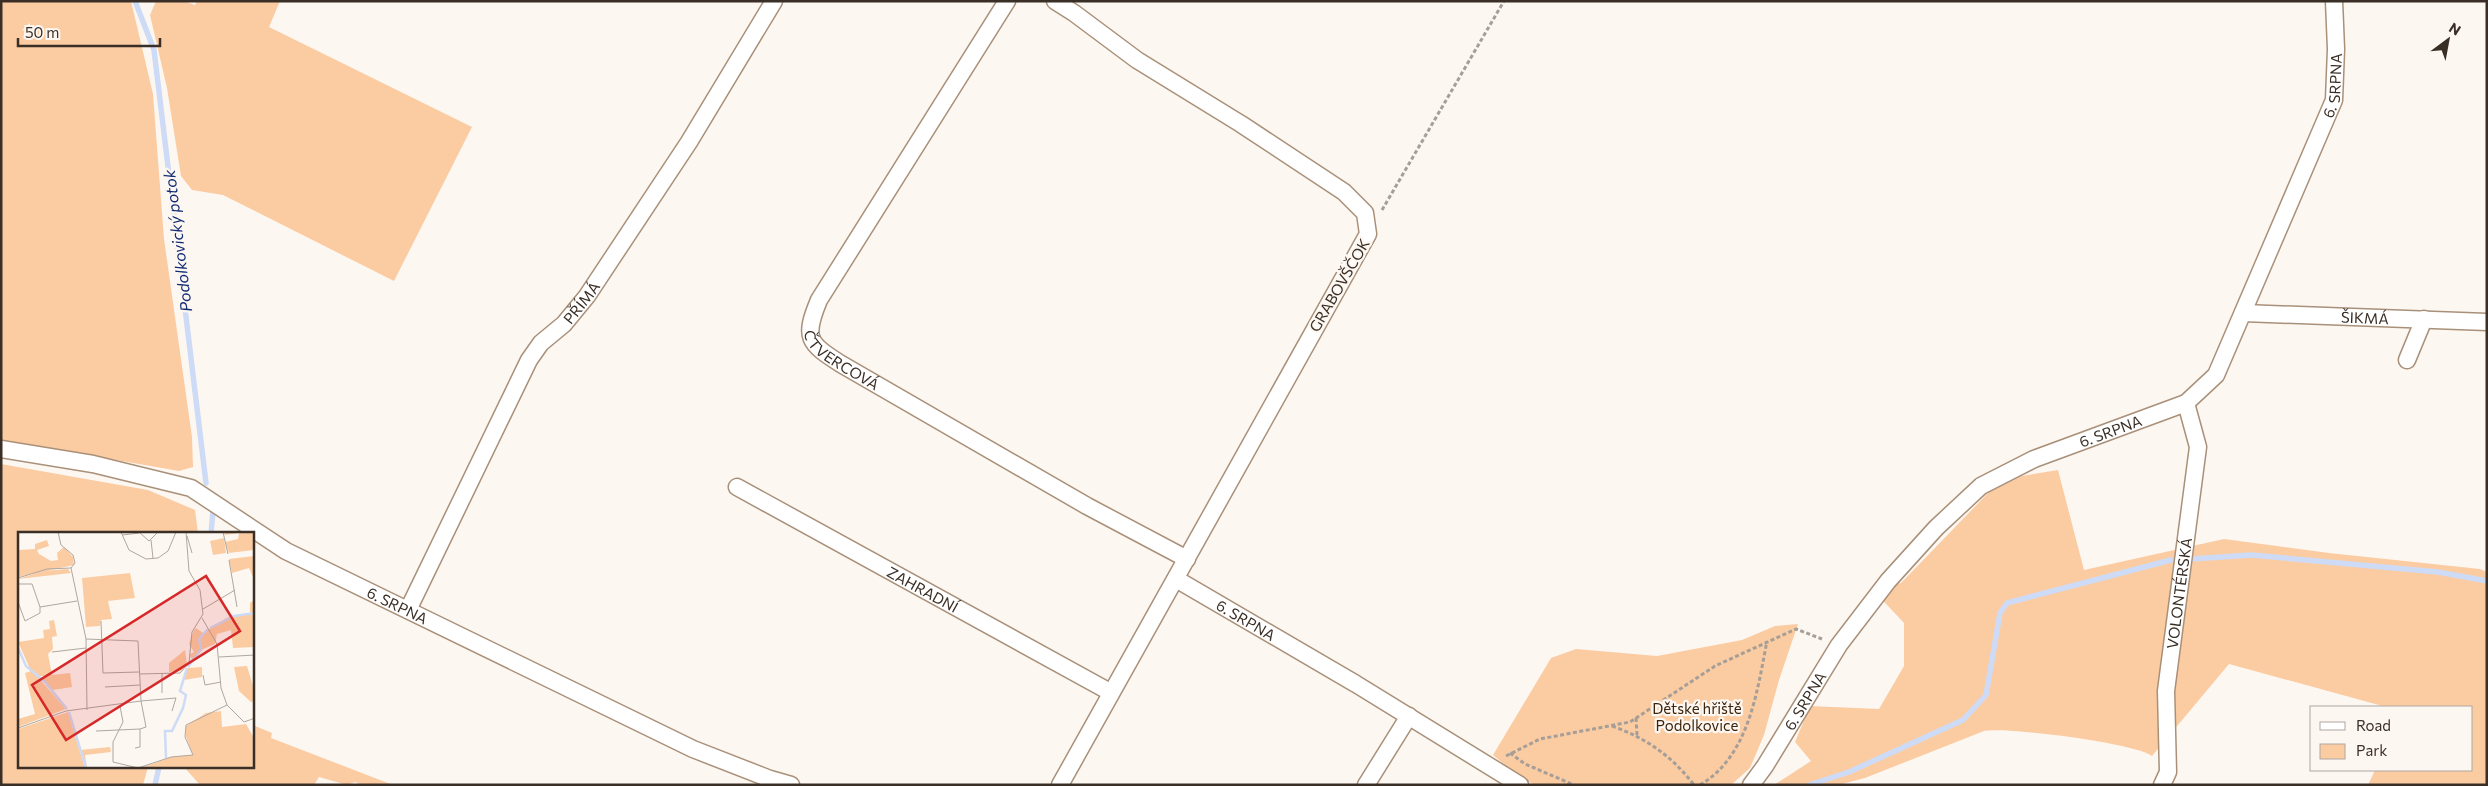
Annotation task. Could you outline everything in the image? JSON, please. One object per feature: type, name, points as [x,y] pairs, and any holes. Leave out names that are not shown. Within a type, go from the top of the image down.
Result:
[{"type":"street","name":"PŘÍMÁ","points":[[408,610],[529,360],[541,343],[564,324],[587,296],[689,142],[774,1]]},
{"type":"street","name":"ČTVERCOVÁ","points":[[1007,1],[819,300],[811,320],[811,334],[816,348],[857,373],[1070,496],[1187,559]]},
{"type":"street","name":"GRABOVŠČOK","points":[[1055,1],[1137,60],[1241,124],[1344,192],[1365,214],[1368,234],[1352,267],[1321,316],[1176,579]]},
{"type":"street","name":"6. SRPNA","points":[[1751,785],[1766,766],[1839,645],[1888,581],[1930,534],[1981,486],[2034,460],[2186,404],[2216,375],[2334,100],[2336,49],[2334,1]]},
{"type":"street","name":"ŠIKMÁ","points":[[2243,313],[2487,322]]},
{"type":"street","points":[[2407,360],[2424,319]]},
{"type":"street","name":"VOLONTÉRSKÁ","points":[[2162,785],[2168,772],[2167,682],[2198,447],[2186,404]]},
{"type":"street","name":"6. SRPNA","points":[[1,449],[93,464],[183,485],[200,492],[286,551],[693,749],[769,782],[791,785]]},
{"type":"street","name":"ZAHRADNÍ","points":[[737,487],[1012,636],[1110,692]]},
{"type":"street","name":"6. SRPNA","points":[[1176,579],[1409,716],[1520,785]]},
{"type":"street","points":[[1060,785],[1110,692],[1176,579]]},
{"type":"street","points":[[1366,785],[1409,716]]},
{"type":"path","points":[[1367,225],[1386,204],[1504,1]]},
{"type":"path","points":[[1492,767],[1509,753],[1540,739],[1630,722],[1716,666],[1796,629],[1839,645]]},
{"type":"path","points":[[1700,785],[1711,778],[1730,757],[1745,730],[1754,702],[1767,641]]},
{"type":"path","points":[[1636,718],[1637,735]]},
{"type":"path","points":[[1612,726],[1637,735],[1662,751],[1694,785]]},
{"type":"path","points":[[1509,753],[1525,764],[1574,785]]},
{"type":"green space","points":[[1,1],[131,1],[153,94],[164,239],[192,437],[193,467],[179,471],[1,440]]},
{"type":"green space","points":[[156,1],[184,1],[195,5],[197,1],[280,1],[269,27],[472,127],[394,281],[223,195],[192,190],[181,176],[167,88],[150,15]]},
{"type":"green space","points":[[1,464],[148,490],[195,510],[198,532],[18,532],[18,768],[148,768],[143,785],[1,785]]},
{"type":"green space","points":[[2058,470],[2084,570],[2224,539],[2329,553],[2480,569],[2487,572],[2487,785],[2368,785],[2375,771],[2473,771],[2473,706],[2382,706],[2229,664],[2152,756],[2141,751],[2097,741],[1997,730],[1984,731],[1865,778],[1838,785],[1774,785],[1811,761],[1795,742],[1810,706],[1879,709],[1904,666],[1904,623],[1873,590],[1901,583],[1989,492],[2022,476]]},
{"type":"green space","name":"Dětské hřiště Podolkovice","points":[[1798,624],[1779,680],[1764,735],[1750,768],[1731,785],[1534,785],[1493,755],[1551,658],[1576,649],[1657,656],[1742,640],[1775,626]]},
{"type":"green space","points":[[254,725],[272,733],[271,738],[393,785],[362,785],[355,782],[347,785],[319,777],[314,785],[200,785],[185,768],[254,768]]},
{"type":"waterway","name":"Podolkovický potok","points":[[135,1],[154,50],[206,483]]},
{"type":"waterway","name":"Podolkovický potok","points":[[211,532],[213,510]]},
{"type":"waterway","points":[[2191,559],[2251,555],[2438,572],[2487,581]]},
{"type":"waterway","points":[[1809,785],[1849,772],[1963,720],[1986,695],[2000,613],[2007,603],[2171,560]]},
{"type":"waterway","name":"Podolkovický potok","points":[[155,785],[159,768]]}]
